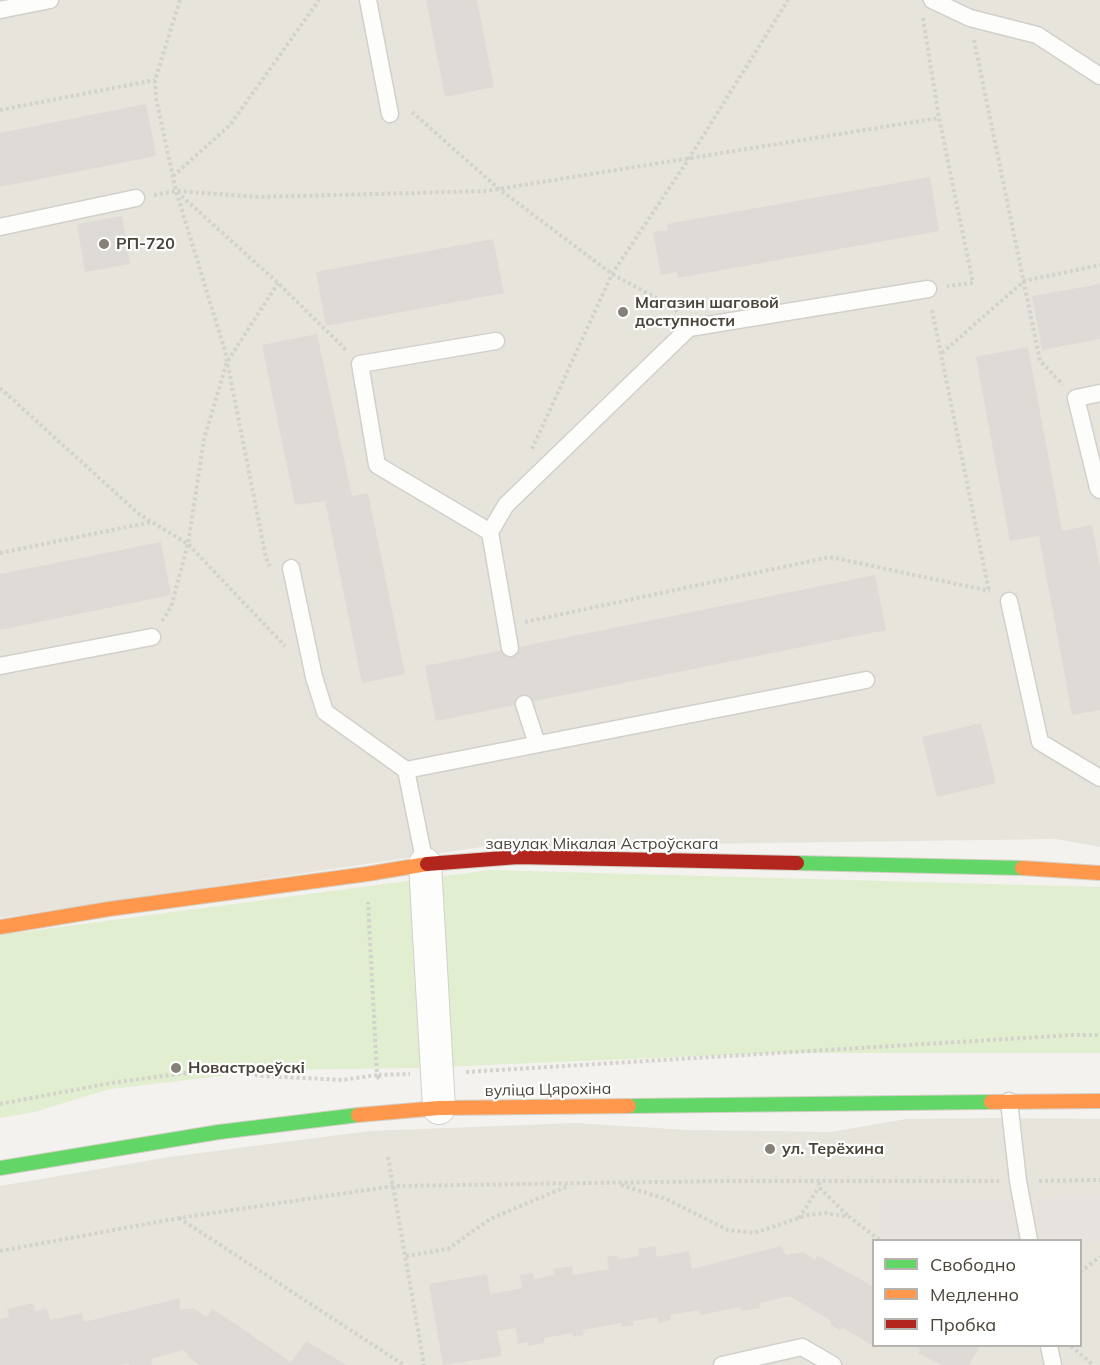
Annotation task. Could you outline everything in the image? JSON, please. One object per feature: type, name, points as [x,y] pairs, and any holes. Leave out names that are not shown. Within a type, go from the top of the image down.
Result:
[{"type":"street","name":"завулак Мікалая Астроўскага","points":[[0,927],[109,909],[425,864],[518,856],[1022,868],[1100,873]]},
{"type":"street","points":[[425,864],[440,1108]]},
{"type":"street","name":"вуліца Цярохіна","points":[[0,1168],[164,1140],[381,1112],[440,1108],[1100,1101]]},
{"type":"lane","points":[[0,10],[50,0]]},
{"type":"lane","points":[[368,0],[390,114]]},
{"type":"lane","points":[[927,6],[1037,35],[1100,76]]},
{"type":"lane","points":[[0,227],[136,198]]},
{"type":"lane","points":[[510,648],[490,532],[506,505],[689,328],[928,289]]},
{"type":"lane","points":[[490,532],[377,465],[360,364],[496,341]]},
{"type":"lane","points":[[1100,393],[1076,398],[1100,490]]},
{"type":"lane","points":[[291,568],[314,677],[325,712],[406,770],[425,864]]},
{"type":"lane","points":[[1009,601],[1040,742],[1100,778]]},
{"type":"lane","points":[[0,666],[152,637]]},
{"type":"lane","points":[[406,770],[866,680]]},
{"type":"lane","points":[[524,704],[537,744]]},
{"type":"lane","points":[[1009,1101],[1017,1181],[1029,1239]]},
{"type":"lane","points":[[722,1365],[802,1347],[832,1365]]},
{"type":"lane","points":[[1049,1347],[1053,1365]]},
{"type":"path","points":[[180,0],[155,80],[156,98],[176,191],[227,362],[266,558],[269,565],[295,584]]},
{"type":"path","points":[[173,176],[230,125],[319,0]]},
{"type":"path","points":[[530,452],[612,274],[788,0]]},
{"type":"path","points":[[927,6],[939,118],[973,282],[928,289],[989,591]]},
{"type":"path","points":[[969,18],[1040,361],[1076,398]]},
{"type":"path","points":[[0,110],[155,80]]},
{"type":"path","points":[[390,114],[411,111],[500,189],[612,274],[673,307],[689,328]]},
{"type":"path","points":[[136,198],[176,191],[259,197],[500,189],[939,118]]},
{"type":"path","points":[[176,191],[278,283],[360,364]]},
{"type":"path","points":[[941,354],[1024,281],[1100,266]]},
{"type":"path","points":[[152,637],[171,607],[188,544],[204,439],[227,362],[278,283]]},
{"type":"path","points":[[0,388],[139,514],[188,544],[314,677]]},
{"type":"path","points":[[0,553],[152,522]]},
{"type":"path","points":[[507,626],[830,557],[989,591],[1009,601]]},
{"type":"path","points":[[367,874],[378,1077]]},
{"type":"path","points":[[0,1104],[111,1083],[214,1069],[263,1076],[342,1080],[1100,1035]]},
{"type":"path","points":[[388,1157],[424,1365]]},
{"type":"path","points":[[0,1251],[178,1218],[394,1186],[1100,1180]]},
{"type":"path","points":[[618,1183],[666,1199],[728,1230],[754,1233],[808,1215],[825,1213],[849,1217]]},
{"type":"path","points":[[406,1256],[448,1249],[490,1219],[572,1184]]},
{"type":"path","points":[[819,1184],[849,1217],[879,1239]]},
{"type":"path","points":[[798,1218],[819,1184]]},
{"type":"path","points":[[178,1218],[404,1365]]},
{"type":"path","points":[[1082,1270],[1100,1257]]},
{"type":"path","points":[[1072,1347],[1093,1365]]},
{"type":"shaded area","points":[[0,0],[1100,0],[1100,847],[1056,839],[482,847],[0,918]]},
{"type":"shaded area","points":[[906,1119],[1100,1119],[1100,1365],[0,1365],[0,1186],[169,1157],[369,1131],[575,1123],[688,1130],[831,1132]]},
{"type":"shaded area","points":[[1100,1197],[1100,1242],[1082,1241],[1082,1239],[1043,1239],[1034,1198]]},
{"type":"shaded area","points":[[877,1199],[1010,1200],[1018,1239],[881,1239]]},
{"type":"green space","points":[[490,870],[1100,887],[1100,1053],[770,1053],[418,1068],[273,1070],[110,1089],[34,1112],[0,1118],[0,935]]},
{"type":"building","points":[[426,0],[477,0],[494,87],[445,97]]},
{"type":"building","points":[[146,104],[156,156],[0,187],[0,133]]},
{"type":"building","points":[[930,177],[939,231],[678,278],[677,272],[661,275],[653,232],[668,230],[667,224]]},
{"type":"building","name":"РП-720","points":[[122,216],[130,264],[85,272],[77,224]]},
{"type":"building","points":[[493,239],[504,293],[326,326],[316,272]]},
{"type":"building","points":[[1100,284],[1100,339],[1042,350],[1032,296]]},
{"type":"building","points":[[317,334],[352,496],[368,493],[405,674],[362,683],[325,501],[295,505],[262,345]]},
{"type":"building","points":[[1028,347],[1062,531],[1092,525],[1100,568],[1100,710],[1072,715],[1039,536],[1010,541],[976,357]]},
{"type":"building","points":[[161,542],[171,595],[0,630],[0,574]]},
{"type":"building","points":[[875,575],[886,630],[436,721],[425,666]]},
{"type":"building","points":[[981,723],[996,783],[937,797],[922,737]]},
{"type":"building","points":[[655,1246],[657,1257],[689,1251],[692,1269],[781,1246],[786,1255],[803,1252],[815,1260],[817,1255],[872,1286],[872,1344],[842,1327],[840,1331],[830,1324],[831,1321],[790,1296],[759,1303],[760,1308],[742,1311],[740,1307],[700,1315],[699,1310],[670,1315],[671,1320],[658,1323],[658,1317],[633,1321],[634,1325],[621,1327],[621,1323],[583,1330],[584,1335],[573,1337],[573,1333],[544,1338],[544,1343],[528,1346],[528,1342],[518,1344],[516,1328],[497,1331],[502,1356],[443,1365],[429,1284],[487,1274],[490,1294],[497,1293],[522,1288],[520,1275],[533,1273],[534,1279],[555,1275],[553,1269],[572,1266],[573,1275],[609,1269],[607,1257],[618,1255],[619,1259],[639,1256],[638,1249]]},
{"type":"building","points":[[180,1298],[179,1310],[194,1308],[206,1317],[213,1309],[291,1362],[306,1341],[346,1365],[200,1365],[188,1357],[189,1355],[183,1350],[151,1359],[152,1365],[129,1365],[129,1363],[120,1365],[0,1365],[0,1319],[9,1317],[7,1309],[33,1303],[35,1311],[47,1308],[50,1320],[82,1313],[84,1322]]},
{"type":"building","points":[[916,1347],[979,1347],[969,1365],[942,1365],[918,1353],[920,1349]]},
{"type":"traffic: fast","points":[[797,863],[1022,868]]},
{"type":"traffic: fast","points":[[629,1106],[991,1102]]},
{"type":"traffic: fast","points":[[0,1168],[219,1132],[358,1115]]},
{"type":"traffic: slow","points":[[0,927],[109,909],[427,864]]},
{"type":"traffic: slow","points":[[1022,868],[1100,873]]},
{"type":"traffic: slow","points":[[991,1102],[1100,1101]]},
{"type":"traffic: slow","points":[[358,1115],[439,1108],[629,1106]]},
{"type":"traffic: jam","points":[[427,864],[518,857],[797,863]]},
{"type":"place","name":"РП-720","points":[[104,244]]},
{"type":"place","name":"Магазин шаговой доступности","points":[[623,312]]},
{"type":"place","name":"Новастроеўскі","points":[[176,1068]]},
{"type":"place","name":"ул. Терёхина","points":[[770,1149]]}]
